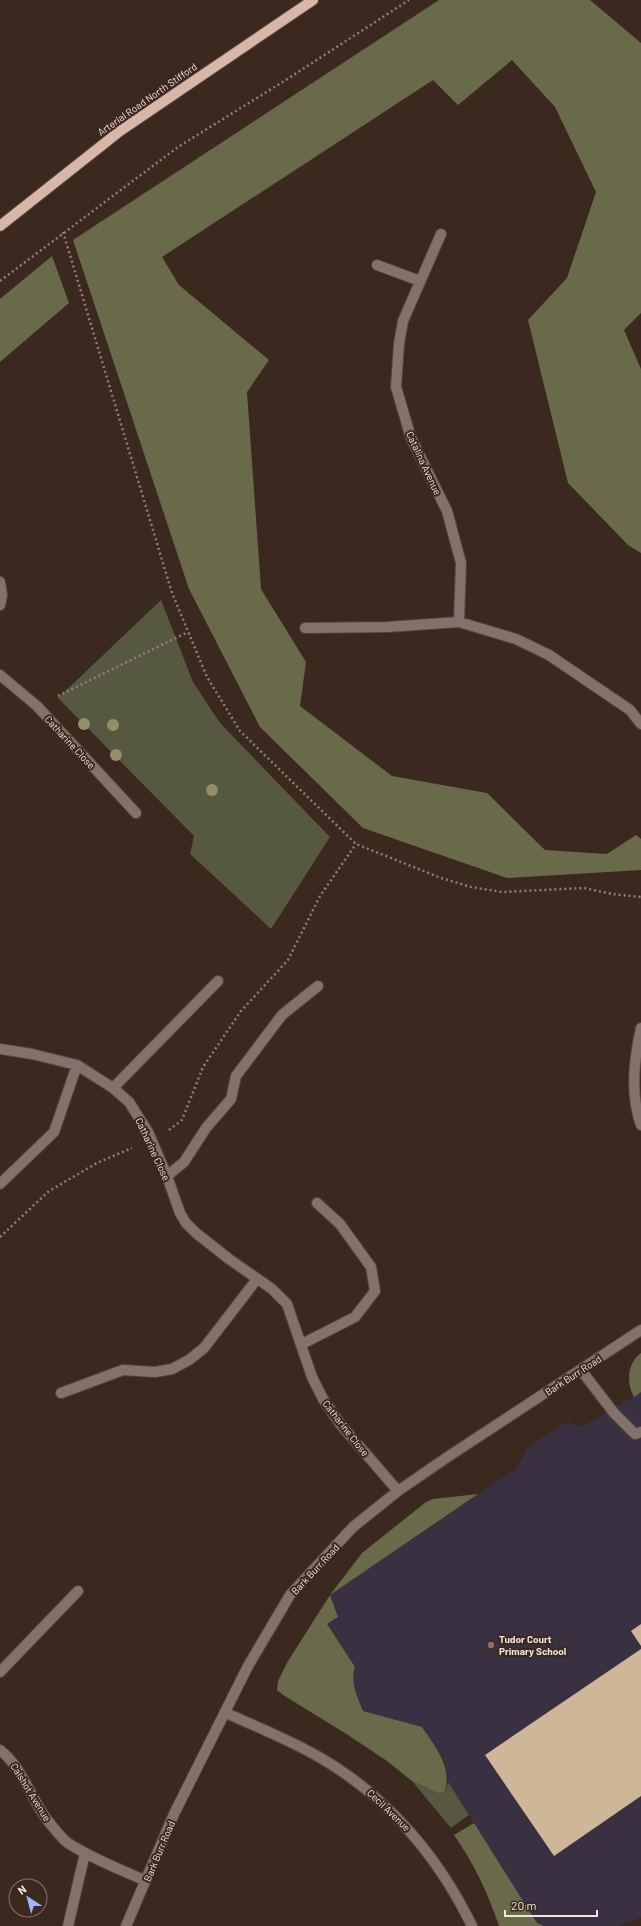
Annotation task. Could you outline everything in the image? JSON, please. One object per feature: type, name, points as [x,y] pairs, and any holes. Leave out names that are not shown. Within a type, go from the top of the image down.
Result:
[{"type":"main road","name":"Arterial Road North Stifford","points":[[0,226],[120,131],[313,0]]},
{"type":"street","name":"Catalina Avenue","points":[[441,234],[403,321],[399,344],[396,387],[411,438],[447,511],[461,563],[459,622]]},
{"type":"street","points":[[377,265],[420,281]]},
{"type":"street","points":[[0,582],[2,595],[0,605]]},
{"type":"street","points":[[306,628],[387,627],[459,622],[516,639],[549,655],[630,710],[641,724]]},
{"type":"street","name":"Catharine Close","points":[[0,675],[37,706],[136,813]]},
{"type":"street","points":[[113,1088],[218,981]]},
{"type":"street","points":[[167,1176],[184,1162],[206,1128],[231,1099],[236,1076],[282,1015],[318,986]]},
{"type":"street","points":[[641,1028],[636,1049],[634,1084],[641,1125]]},
{"type":"street","name":"Catharine Close","points":[[0,1049],[38,1055],[77,1064],[113,1088],[129,1102],[144,1124],[167,1176],[180,1214],[191,1229],[272,1289],[287,1304],[302,1344],[312,1377],[323,1399],[341,1425],[398,1491]]},
{"type":"street","points":[[0,1184],[54,1132],[77,1064]]},
{"type":"street","points":[[302,1344],[355,1317],[374,1291],[371,1267],[340,1224],[317,1203]]},
{"type":"street","points":[[62,1392],[123,1370],[155,1372],[172,1369],[189,1360],[204,1348],[258,1279]]},
{"type":"street","name":"Bark Burr Road","points":[[126,1926],[174,1814],[248,1666],[290,1594],[354,1527],[398,1491],[641,1330]]},
{"type":"street","points":[[581,1370],[614,1413],[635,1434],[641,1432]]},
{"type":"street","points":[[0,1672],[78,1591]]},
{"type":"street","name":"Cecil Avenue","points":[[226,1712],[319,1756],[372,1793],[412,1832],[456,1894],[472,1926]]},
{"type":"street","name":"Calshot Avenue","points":[[0,1750],[9,1757],[18,1769],[28,1790],[47,1820],[67,1842],[85,1853],[146,1881]]},
{"type":"street","points":[[68,1926],[85,1853]]},
{"type":"path","points":[[0,281],[63,232],[178,147],[289,78],[409,0]]},
{"type":"path","points":[[63,232],[172,593],[208,677],[240,731],[356,844],[441,878],[471,887],[502,892],[584,888],[612,894],[641,897]]},
{"type":"path","points":[[37,706],[188,632]]},
{"type":"path","points":[[167,1131],[173,1129],[182,1120],[203,1067],[241,1011],[288,960],[320,896],[356,844]]},
{"type":"path","points":[[0,1237],[49,1191],[97,1163],[134,1148]]},
{"type":"shaded area","name":"Tudor Court Primary School","points":[[641,1392],[641,1917],[619,1926],[544,1926],[537,1923],[448,1782],[443,1757],[422,1727],[363,1711],[355,1691],[352,1675],[355,1667],[327,1624],[338,1617],[330,1595],[517,1468],[527,1448],[566,1422],[582,1427]]},
{"type":"green space","points":[[439,0],[590,0],[641,43],[641,313],[624,330],[641,369],[641,553],[628,545],[568,483],[528,320],[567,278],[596,192],[555,107],[512,60],[458,105],[433,80],[162,257],[179,285],[269,360],[247,392],[261,589],[306,662],[300,706],[392,776],[487,793],[545,850],[607,854],[636,835],[641,839],[641,870],[507,878],[363,828],[260,727],[189,589],[73,240]]},
{"type":"green space","points":[[52,256],[69,303],[0,362],[0,299]]},
{"type":"green space","points":[[161,600],[193,682],[220,723],[330,837],[271,929],[190,854],[194,836],[58,698]]},
{"type":"green space","points":[[641,1353],[641,1392],[634,1397],[631,1392],[629,1374],[633,1362]]},
{"type":"green space","points":[[478,1494],[330,1595],[362,1553],[426,1502],[433,1499]]},
{"type":"green space","points":[[330,1595],[338,1617],[327,1624],[355,1667],[353,1678],[354,1684],[363,1711],[422,1727],[437,1749],[444,1765],[447,1782],[445,1791],[440,1794],[412,1781],[387,1761],[277,1690],[278,1681],[288,1661]]},
{"type":"green space","points":[[412,1781],[440,1794],[445,1791],[448,1782],[469,1815],[451,1828]]},
{"type":"green space","points":[[474,1823],[537,1923],[544,1926],[499,1926],[480,1879],[454,1835]]},
{"type":"building","points":[[641,1624],[641,1646],[631,1631]]},
{"type":"building","points":[[641,1649],[641,1796],[554,1856],[485,1755]]},
{"type":"place","name":"Tudor Court Primary School","points":[[491,1645]]}]
